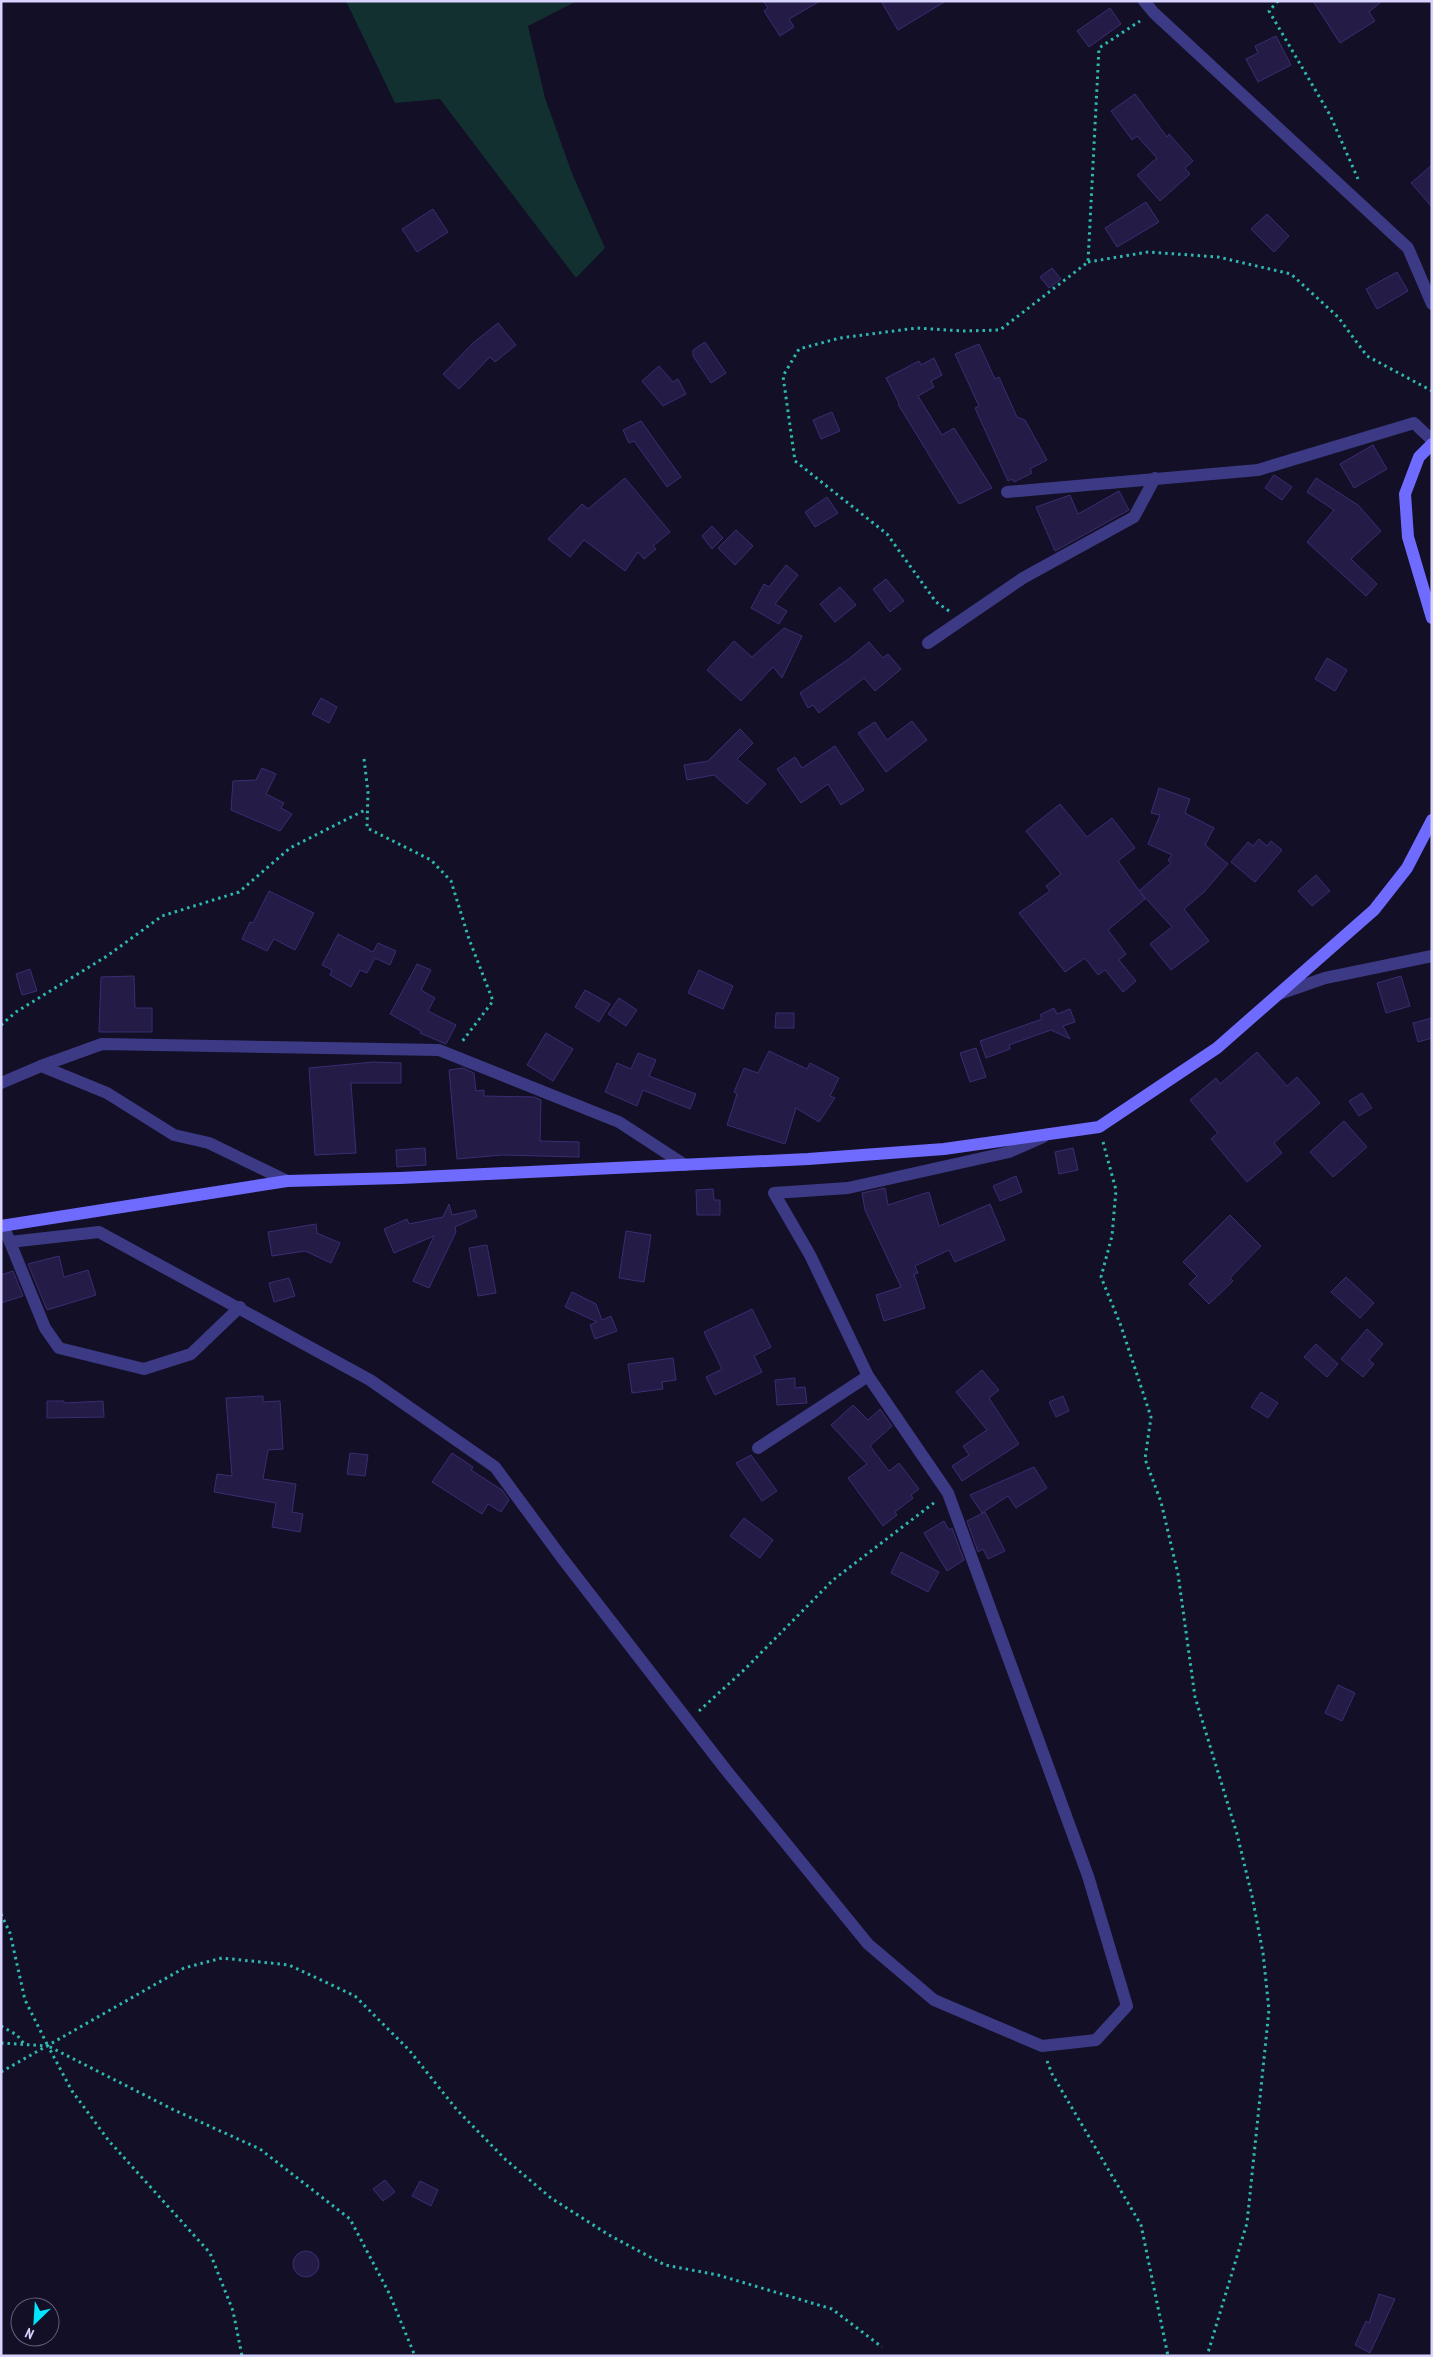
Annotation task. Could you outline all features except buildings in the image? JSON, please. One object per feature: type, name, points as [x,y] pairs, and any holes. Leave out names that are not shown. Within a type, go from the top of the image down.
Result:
[{"type":"street","points":[[1144,1],[1154,13],[1408,248],[1432,304]]},
{"type":"street","points":[[1007,492],[1258,470],[1414,422],[1432,440]]},
{"type":"street","points":[[1432,444],[1419,457],[1405,494],[1408,537],[1432,618]]},
{"type":"street","points":[[928,643],[1023,578],[1134,517],[1155,478]]},
{"type":"street","points":[[240,1307],[191,1354],[144,1369],[60,1348],[46,1328],[2,1226],[287,1181],[400,1178],[685,1165],[944,1150],[1099,1127],[1217,1048],[1374,910],[1407,868],[1432,820]]},
{"type":"street","points":[[1278,994],[1325,978],[1432,956]]},
{"type":"street","points":[[1,1083],[102,1044],[439,1050],[619,1122],[685,1165]]},
{"type":"street","points":[[41,1066],[107,1093],[174,1135],[209,1143],[287,1181]]},
{"type":"street","points":[[10,1242],[99,1232],[240,1307],[370,1380],[495,1467],[562,1558],[688,1721],[868,1944],[934,2000],[1042,2046],[1096,2040],[1127,2006],[1088,1876],[948,1493],[868,1376],[810,1255],[774,1193],[848,1188],[1009,1152],[1050,1134]]},
{"type":"street","points":[[758,1448],[868,1376]]},
{"type":"path","points":[[1278,1],[1269,11],[1330,115],[1360,184]]},
{"type":"path","points":[[1088,262],[1099,48],[1154,13]]},
{"type":"path","points":[[961,621],[936,602],[887,534],[795,461],[783,376],[800,349],[840,338],[917,328],[963,331],[1000,330],[1088,262],[1148,252],[1218,257],[1291,274],[1338,317],[1367,356],[1432,391]]},
{"type":"path","points":[[364,760],[367,828],[431,860],[451,882],[469,939],[493,1001],[451,1055]]},
{"type":"path","points":[[1,1025],[16,1012],[107,956],[162,916],[239,892],[290,848],[367,809]]},
{"type":"path","points":[[1099,1127],[1116,1190],[1112,1236],[1101,1277],[1121,1326],[1151,1417],[1145,1459],[1161,1502],[1178,1574],[1195,1698],[1237,1834],[1252,1896],[1263,1953],[1269,2010],[1247,2223],[1207,2356]]},
{"type":"path","points":[[688,1721],[745,1669],[832,1580],[948,1493]]},
{"type":"path","points":[[1,1914],[10,1933],[25,2000],[72,2091],[109,2141],[210,2253],[233,2312],[242,2356]]},
{"type":"path","points":[[1,2072],[184,1968],[222,1958],[289,1965],[355,1996],[409,2050],[457,2110],[505,2159],[551,2198],[609,2236],[665,2265],[718,2275],[832,2309],[882,2346]]},
{"type":"path","points":[[1,2026],[17,2035],[24,2044]]},
{"type":"path","points":[[1,2043],[48,2046],[174,2110],[260,2149],[350,2218],[389,2293],[415,2356]]},
{"type":"path","points":[[1042,2046],[1052,2074],[1141,2225],[1168,2356]]},
{"type":"green space","points":[[346,1],[577,1],[528,26],[545,98],[573,176],[605,248],[576,278],[440,99],[395,103]]}]
